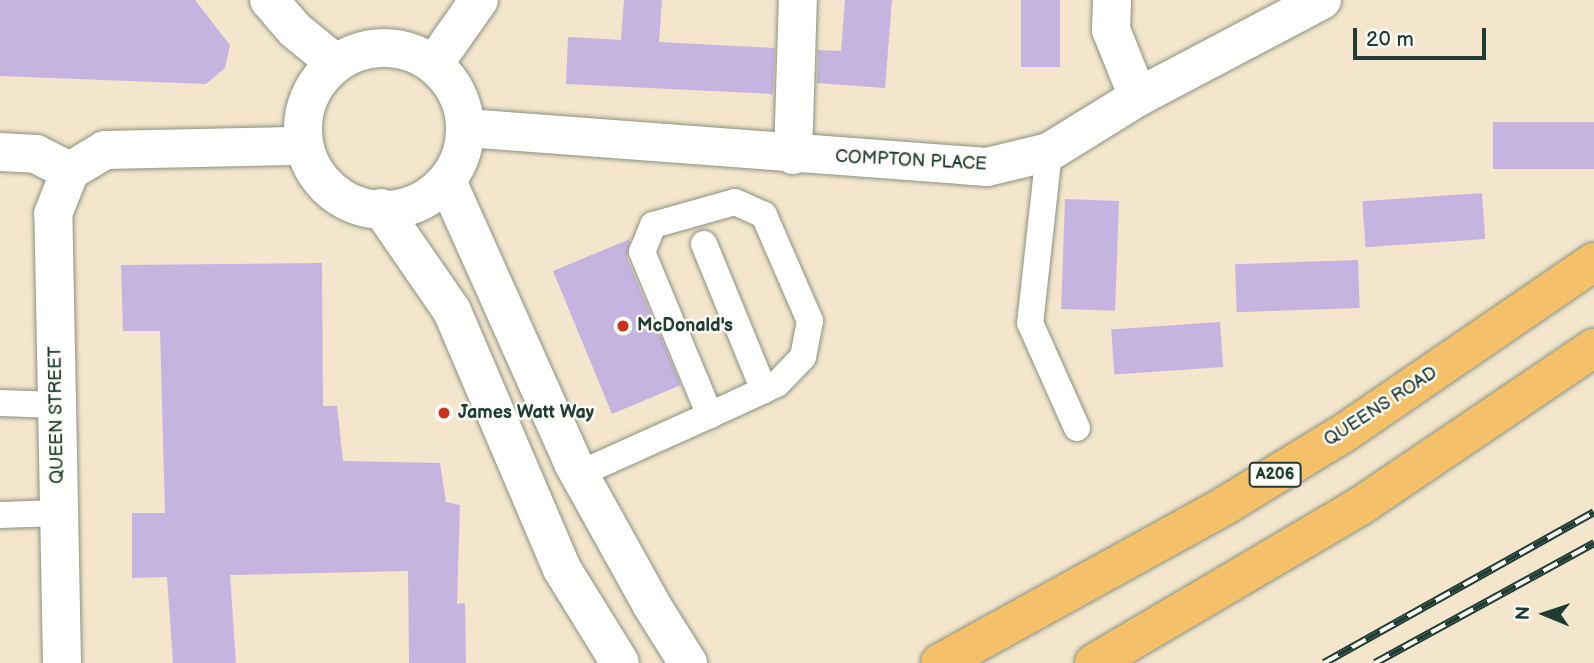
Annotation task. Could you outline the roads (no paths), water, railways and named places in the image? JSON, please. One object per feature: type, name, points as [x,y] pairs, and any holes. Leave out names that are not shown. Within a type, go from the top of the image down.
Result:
[{"type":"main road","name":"QUEENS ROAD","points":[[940,663],[1259,485],[1466,352],[1594,262]]},
{"type":"main road","points":[[1094,663],[1359,507],[1594,348]]},
{"type":"street","points":[[269,0],[295,30],[333,61]]},
{"type":"street","points":[[434,64],[479,0]]},
{"type":"street","points":[[793,155],[798,0]]},
{"type":"street","points":[[1112,0],[1111,30],[1139,97]]},
{"type":"street","name":"COMPTON PLACE","points":[[466,128],[793,155],[987,167],[1049,152],[1139,97],[1322,0]]},
{"type":"street","points":[[374,50],[415,53],[447,74],[462,99],[466,128],[461,156],[447,181],[427,200],[403,208],[358,208],[337,195],[317,175],[304,146],[302,117],[314,83],[333,61],[374,50]]},
{"type":"street","points":[[0,152],[36,154],[70,171],[104,150],[304,146]]},
{"type":"street","name":"QUEEN STREET","points":[[62,663],[53,214],[70,171]]},
{"type":"street","points":[[447,181],[579,474],[651,604],[688,663]]},
{"type":"street","points":[[381,208],[452,311],[562,569],[620,663]]},
{"type":"lane","points":[[1049,152],[1030,323],[1077,428]]},
{"type":"lane","points":[[579,474],[710,415],[777,384],[803,357],[810,320],[764,215],[735,202],[653,225],[642,252],[710,415]]},
{"type":"lane","points":[[704,244],[764,390]]},
{"type":"lane","points":[[0,403],[57,405]]},
{"type":"lane","points":[[0,515],[59,513]]},
{"type":"railway","points":[[1324,663],[1594,512]]},
{"type":"railway","points":[[1375,663],[1594,543]]},
{"type":"place","name":"McDonald's","points":[[623,326]]},
{"type":"place","name":"James Watt Way","points":[[444,413]]}]
